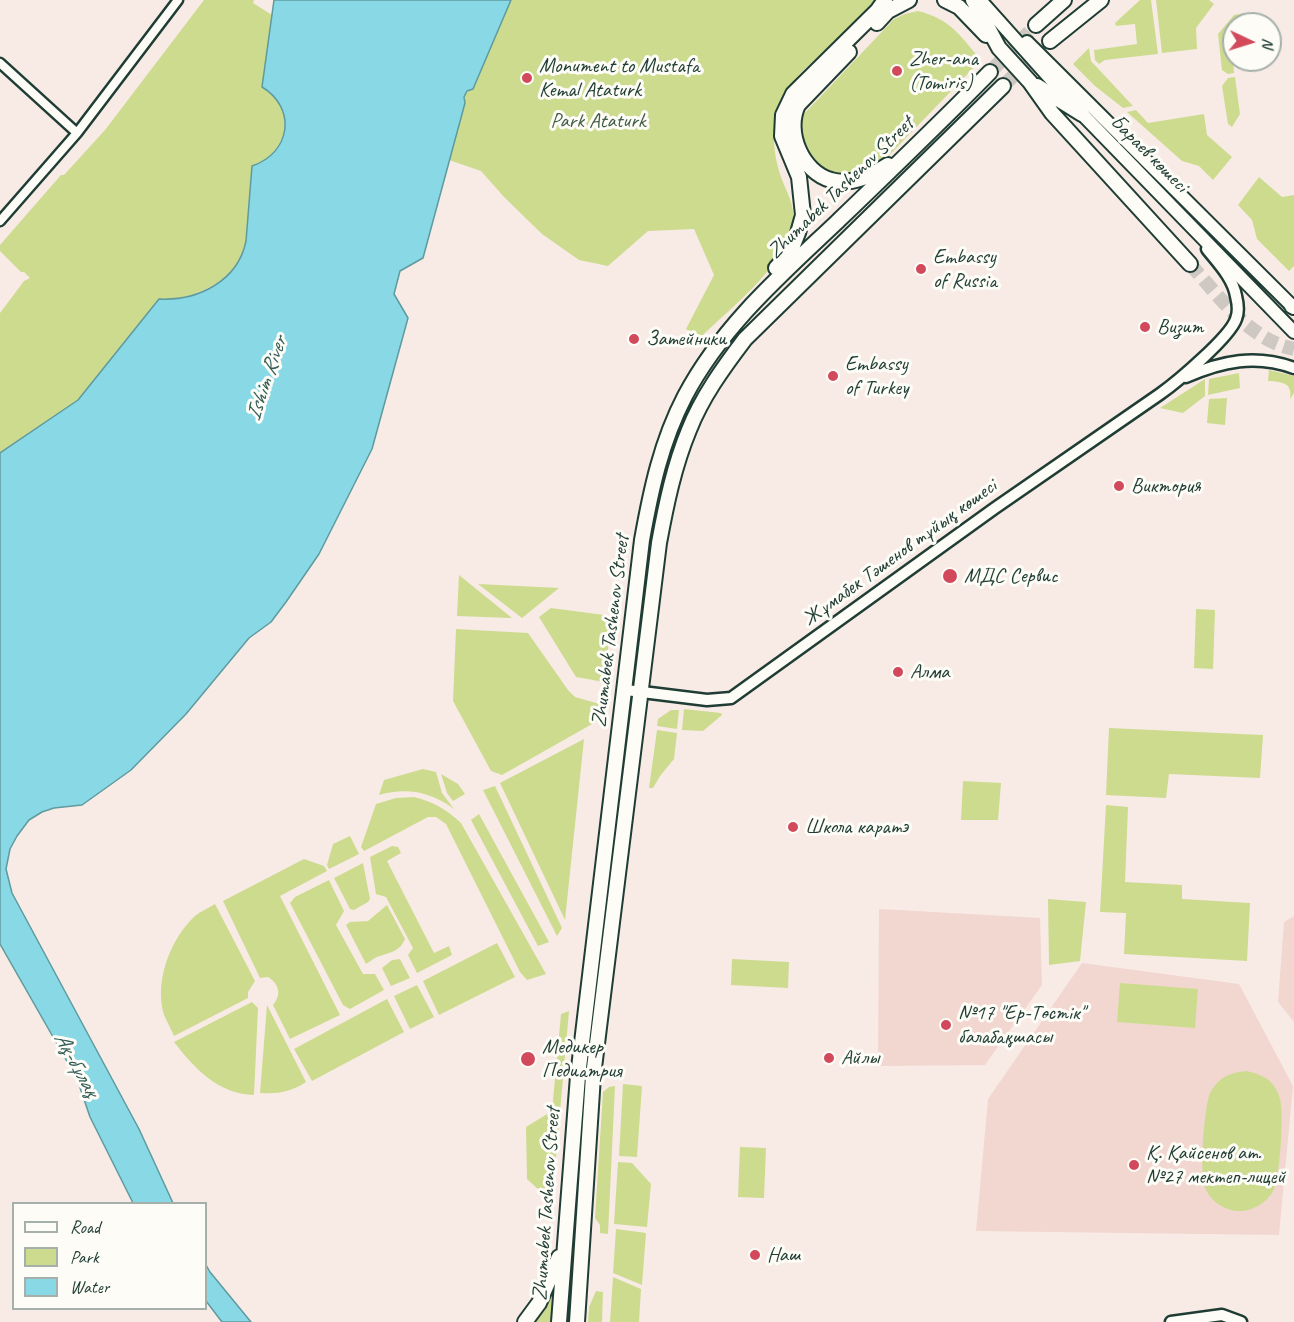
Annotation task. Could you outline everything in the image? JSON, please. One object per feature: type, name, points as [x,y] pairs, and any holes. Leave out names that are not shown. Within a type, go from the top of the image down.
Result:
[{"type":"main road","points":[[711,353],[736,311],[790,253],[798,233],[803,215],[799,177],[782,136],[783,115],[793,94],[877,11],[885,0]]},
{"type":"main road","points":[[909,0],[888,11],[798,105],[794,113],[792,128],[794,139],[813,171],[832,180],[871,176],[924,139]]},
{"type":"main road","points":[[945,0],[958,7],[999,48],[1030,82],[1052,113],[1190,264]]},
{"type":"main road","points":[[973,0],[999,48]]},
{"type":"main road","points":[[983,0],[1294,307]]},
{"type":"main road","name":"Бараев көшесі","points":[[983,0],[1082,114],[1294,332]]},
{"type":"main road","points":[[1036,25],[1064,0]]},
{"type":"main road","points":[[1050,41],[1101,0]]},
{"type":"main road","name":"Zhumabek Tashenov Street","points":[[559,1322],[578,1076],[626,690],[642,540],[657,469],[670,427],[711,353],[756,299],[924,139],[990,72]]},
{"type":"main road","points":[[1030,82],[1082,114]]},
{"type":"main road","name":"Zhumabek Tashenov Street","points":[[577,1322],[593,1076],[659,543],[666,504],[689,430],[703,400],[745,339],[1004,86]]},
{"type":"main road","points":[[525,1322],[539,1303],[553,1275],[566,1238]]},
{"type":"street","points":[[0,221],[77,133],[178,0]]},
{"type":"street","points":[[0,63],[77,133]]},
{"type":"street","points":[[1180,379],[1229,330],[1236,319],[1238,310],[1236,295],[1230,280],[1183,217]]},
{"type":"street","points":[[1180,379],[1212,366],[1244,360],[1265,361],[1294,368]]},
{"type":"street","name":"Жұмабек Тәшенов тұйық көшесі","points":[[626,690],[707,700],[731,698],[893,580],[1180,379]]},
{"type":"street","points":[[1171,1322],[1222,1315],[1241,1322]]},
{"type":"shaded area","name":"№17 \"Ер-Төстік\" балабақшасы","points":[[879,909],[1040,918],[1042,985],[985,1065],[878,1066]]},
{"type":"shaded area","points":[[1294,916],[1294,1022],[1278,1002],[1284,922]]},
{"type":"shaded area","name":"Қ. Қайсенов ат. №27 мектеп-лицей","points":[[1082,963],[1239,984],[1293,1086],[1279,1235],[976,1231],[988,1099]]},
{"type":"green space","points":[[204,0],[254,0],[253,3],[272,15],[262,86],[281,106],[284,129],[275,151],[252,166],[250,219],[243,251],[235,266],[224,278],[208,288],[184,297],[159,299],[78,400],[0,453],[0,313],[24,281],[30,278],[0,251],[0,245],[61,175],[64,175],[105,130]]},
{"type":"green space","name":"Park Ataturk","points":[[511,0],[881,0],[807,67],[787,90],[778,111],[774,144],[778,167],[792,206],[791,232],[776,261],[765,275],[700,338],[686,329],[714,275],[694,229],[648,231],[608,266],[579,260],[542,234],[481,171],[449,160],[465,104],[465,94],[473,88]]},
{"type":"green space","points":[[1140,0],[1151,0],[1158,54],[1105,60],[1099,64],[1095,60],[1094,50],[1137,44],[1135,24],[1116,26],[1115,23]]},
{"type":"green space","points":[[1156,0],[1209,0],[1214,4],[1196,28],[1197,49],[1162,53]]},
{"type":"green space","points":[[918,11],[947,24],[961,36],[981,60],[875,170],[848,181],[810,170],[799,129],[802,116],[894,19]]},
{"type":"green space","points":[[1222,29],[1222,70],[1218,34]]},
{"type":"green space","points":[[1089,48],[1091,61],[1133,106],[1123,108],[1095,86],[1073,64]]},
{"type":"green space","points":[[1235,77],[1240,114],[1232,127],[1228,124],[1222,86],[1228,78]]},
{"type":"green space","points":[[1136,110],[1148,123],[1204,114],[1207,135],[1232,157],[1213,180],[1199,166],[1182,161],[1127,112]]},
{"type":"green space","points":[[1259,177],[1282,197],[1294,195],[1294,266],[1289,271],[1257,239],[1252,220],[1238,205]]},
{"type":"green space","points":[[1269,370],[1294,376],[1294,393],[1290,399],[1288,386],[1268,381]]},
{"type":"green space","points":[[1239,373],[1240,388],[1208,395],[1209,379]]},
{"type":"green space","points":[[1205,379],[1205,396],[1183,413],[1160,408]]},
{"type":"green space","points":[[1227,398],[1225,425],[1207,423],[1209,399]]},
{"type":"green space","points":[[459,575],[512,618],[457,616]]},
{"type":"green space","points":[[478,584],[559,588],[522,618]]},
{"type":"green space","points":[[551,608],[612,616],[604,682],[576,677],[539,617]]},
{"type":"green space","points":[[1196,609],[1215,610],[1213,669],[1194,668]]},
{"type":"green space","points":[[456,629],[528,633],[575,697],[603,705],[601,719],[502,775],[491,771],[453,701]]},
{"type":"green space","points":[[684,709],[721,713],[722,715],[703,731],[682,730]]},
{"type":"green space","points":[[671,710],[679,710],[677,729],[657,726],[658,719]]},
{"type":"green space","points":[[1109,728],[1263,735],[1260,778],[1169,774],[1166,798],[1106,795]]},
{"type":"green space","points":[[657,730],[677,733],[674,759],[653,788],[649,788]]},
{"type":"green space","points":[[584,739],[565,920],[500,783]]},
{"type":"green space","points":[[423,769],[436,772],[442,793],[454,809],[428,795],[409,791],[379,795],[384,780]]},
{"type":"green space","points":[[441,774],[458,784],[465,794],[453,801],[447,793]]},
{"type":"green space","points":[[963,781],[1001,783],[998,820],[961,820]]},
{"type":"green space","points":[[495,786],[562,928],[557,936],[483,790]]},
{"type":"green space","points":[[414,797],[439,807],[461,823],[546,974],[527,980],[520,972],[446,824],[436,817],[428,817],[364,851],[361,847],[376,804],[396,798]]},
{"type":"green space","points":[[1106,805],[1128,807],[1125,882],[1182,885],[1182,899],[1250,903],[1247,961],[1124,954],[1126,913],[1100,912]]},
{"type":"green space","points":[[479,814],[549,942],[538,946],[471,820]]},
{"type":"green space","points":[[350,836],[359,854],[329,869],[327,865],[333,844]]},
{"type":"green space","points":[[392,846],[398,847],[401,853],[387,861],[434,953],[449,946],[452,955],[417,973],[408,955],[413,948],[386,897],[376,894],[370,857]]},
{"type":"green space","points":[[304,859],[324,866],[327,871],[280,896],[340,1015],[290,1039],[273,1005],[278,997],[277,986],[268,977],[260,978],[223,901]]},
{"type":"green space","points":[[363,863],[370,899],[354,910],[350,909],[334,878]]},
{"type":"green space","points":[[329,880],[344,911],[336,925],[363,974],[375,974],[384,990],[350,1009],[343,1005],[290,903],[295,897]]},
{"type":"green space","points":[[1048,899],[1086,902],[1080,961],[1049,965]]},
{"type":"green space","points":[[215,904],[255,981],[248,992],[248,998],[174,1036],[164,1015],[161,1002],[166,962],[186,926],[197,914]]},
{"type":"green space","points":[[387,905],[405,939],[395,950],[376,957],[366,964],[346,925],[350,922],[368,921]]},
{"type":"green space","points":[[497,943],[515,977],[439,1015],[423,981]]},
{"type":"green space","points":[[400,959],[410,978],[391,986],[382,968],[392,960]]},
{"type":"green space","points":[[732,959],[789,962],[788,988],[731,985]]},
{"type":"green space","points":[[1120,983],[1198,989],[1195,1028],[1117,1022]]},
{"type":"green space","points":[[417,985],[434,1017],[410,1029],[394,996]]},
{"type":"green space","points":[[387,999],[404,1032],[312,1081],[294,1049]]},
{"type":"green space","points":[[252,1002],[258,1008],[254,1095],[241,1094],[218,1085],[199,1070],[174,1042]]},
{"type":"green space","points":[[267,1005],[306,1082],[279,1093],[260,1093]]},
{"type":"green space","points":[[569,1011],[552,1202],[527,1179],[526,1127],[552,1111],[561,1014]]},
{"type":"green space","points":[[1247,1071],[1266,1078],[1278,1092],[1282,1117],[1281,1144],[1276,1182],[1271,1194],[1259,1206],[1237,1211],[1221,1206],[1208,1194],[1204,1184],[1202,1165],[1203,1138],[1210,1093],[1224,1077]]},
{"type":"green space","points":[[623,1084],[642,1086],[637,1157],[619,1156]]},
{"type":"green space","points":[[615,1086],[608,1234],[600,1233],[600,1225],[595,1218],[603,1092]]},
{"type":"green space","points":[[740,1147],[766,1148],[764,1198],[738,1197]]},
{"type":"green space","points":[[618,1162],[632,1163],[651,1184],[647,1227],[614,1224]]},
{"type":"green space","points":[[616,1229],[646,1233],[642,1285],[613,1273]]},
{"type":"green space","points":[[613,1277],[641,1289],[639,1322],[610,1322]]},
{"type":"green space","points":[[556,1286],[553,1322],[536,1322],[545,1310]]},
{"type":"green space","points":[[596,1291],[603,1292],[602,1322],[588,1322],[589,1307]]},
{"type":"water","points":[[274,0],[511,0],[473,89],[467,91],[464,97],[465,103],[423,258],[400,271],[394,294],[408,318],[372,449],[319,554],[271,622],[249,638],[186,714],[131,770],[82,805],[54,808],[29,820],[10,849],[6,869],[12,893],[139,1129],[173,1202],[132,1202],[90,1117],[77,1079],[0,944],[0,453],[78,400],[159,299],[174,299],[202,292],[214,286],[235,267],[246,241],[252,166],[265,160],[275,151],[282,141],[285,130],[281,106],[262,87]]},
{"type":"water","points":[[207,1267],[251,1322],[222,1322],[207,1302]]},
{"type":"tunnel","points":[[990,72],[1036,25]]},
{"type":"tunnel","points":[[1003,86],[1050,41]]},
{"type":"tunnel","points":[[1190,264],[1224,303],[1249,327],[1278,344],[1294,349]]},
{"type":"place","name":"Zher-ana (Tomiris)","points":[[897,71]]},
{"type":"place","name":"Monument to Mustafa Kemal Ataturk","points":[[527,78]]},
{"type":"place","name":"Embassy of Russia","points":[[921,269]]},
{"type":"place","name":"Визит","points":[[1145,327]]},
{"type":"place","name":"Затейники","points":[[634,339]]},
{"type":"place","name":"Embassy of Turkey","points":[[833,376]]},
{"type":"place","name":"Виктория","points":[[1119,486]]},
{"type":"place","name":"МДС Сервис","points":[[950,576]]},
{"type":"place","name":"Алма","points":[[898,672]]},
{"type":"place","name":"Школа каратэ","points":[[793,827]]},
{"type":"place","name":"№17 \"Ер-Төстік\" балабақшасы","points":[[946,1025]]},
{"type":"place","name":"Айлы","points":[[829,1058]]},
{"type":"place","name":"Медикер Педиатрия","points":[[528,1059]]},
{"type":"place","name":"Қ. Қайсенов ат. №27 мектеп-лицей","points":[[1134,1165]]},
{"type":"place","name":"Наш","points":[[755,1255]]},
{"type":"water label","name":"Ishim River","points":[[267,379]]},
{"type":"water label","name":"Ақ-бұлақ","points":[[76,1065]]}]
